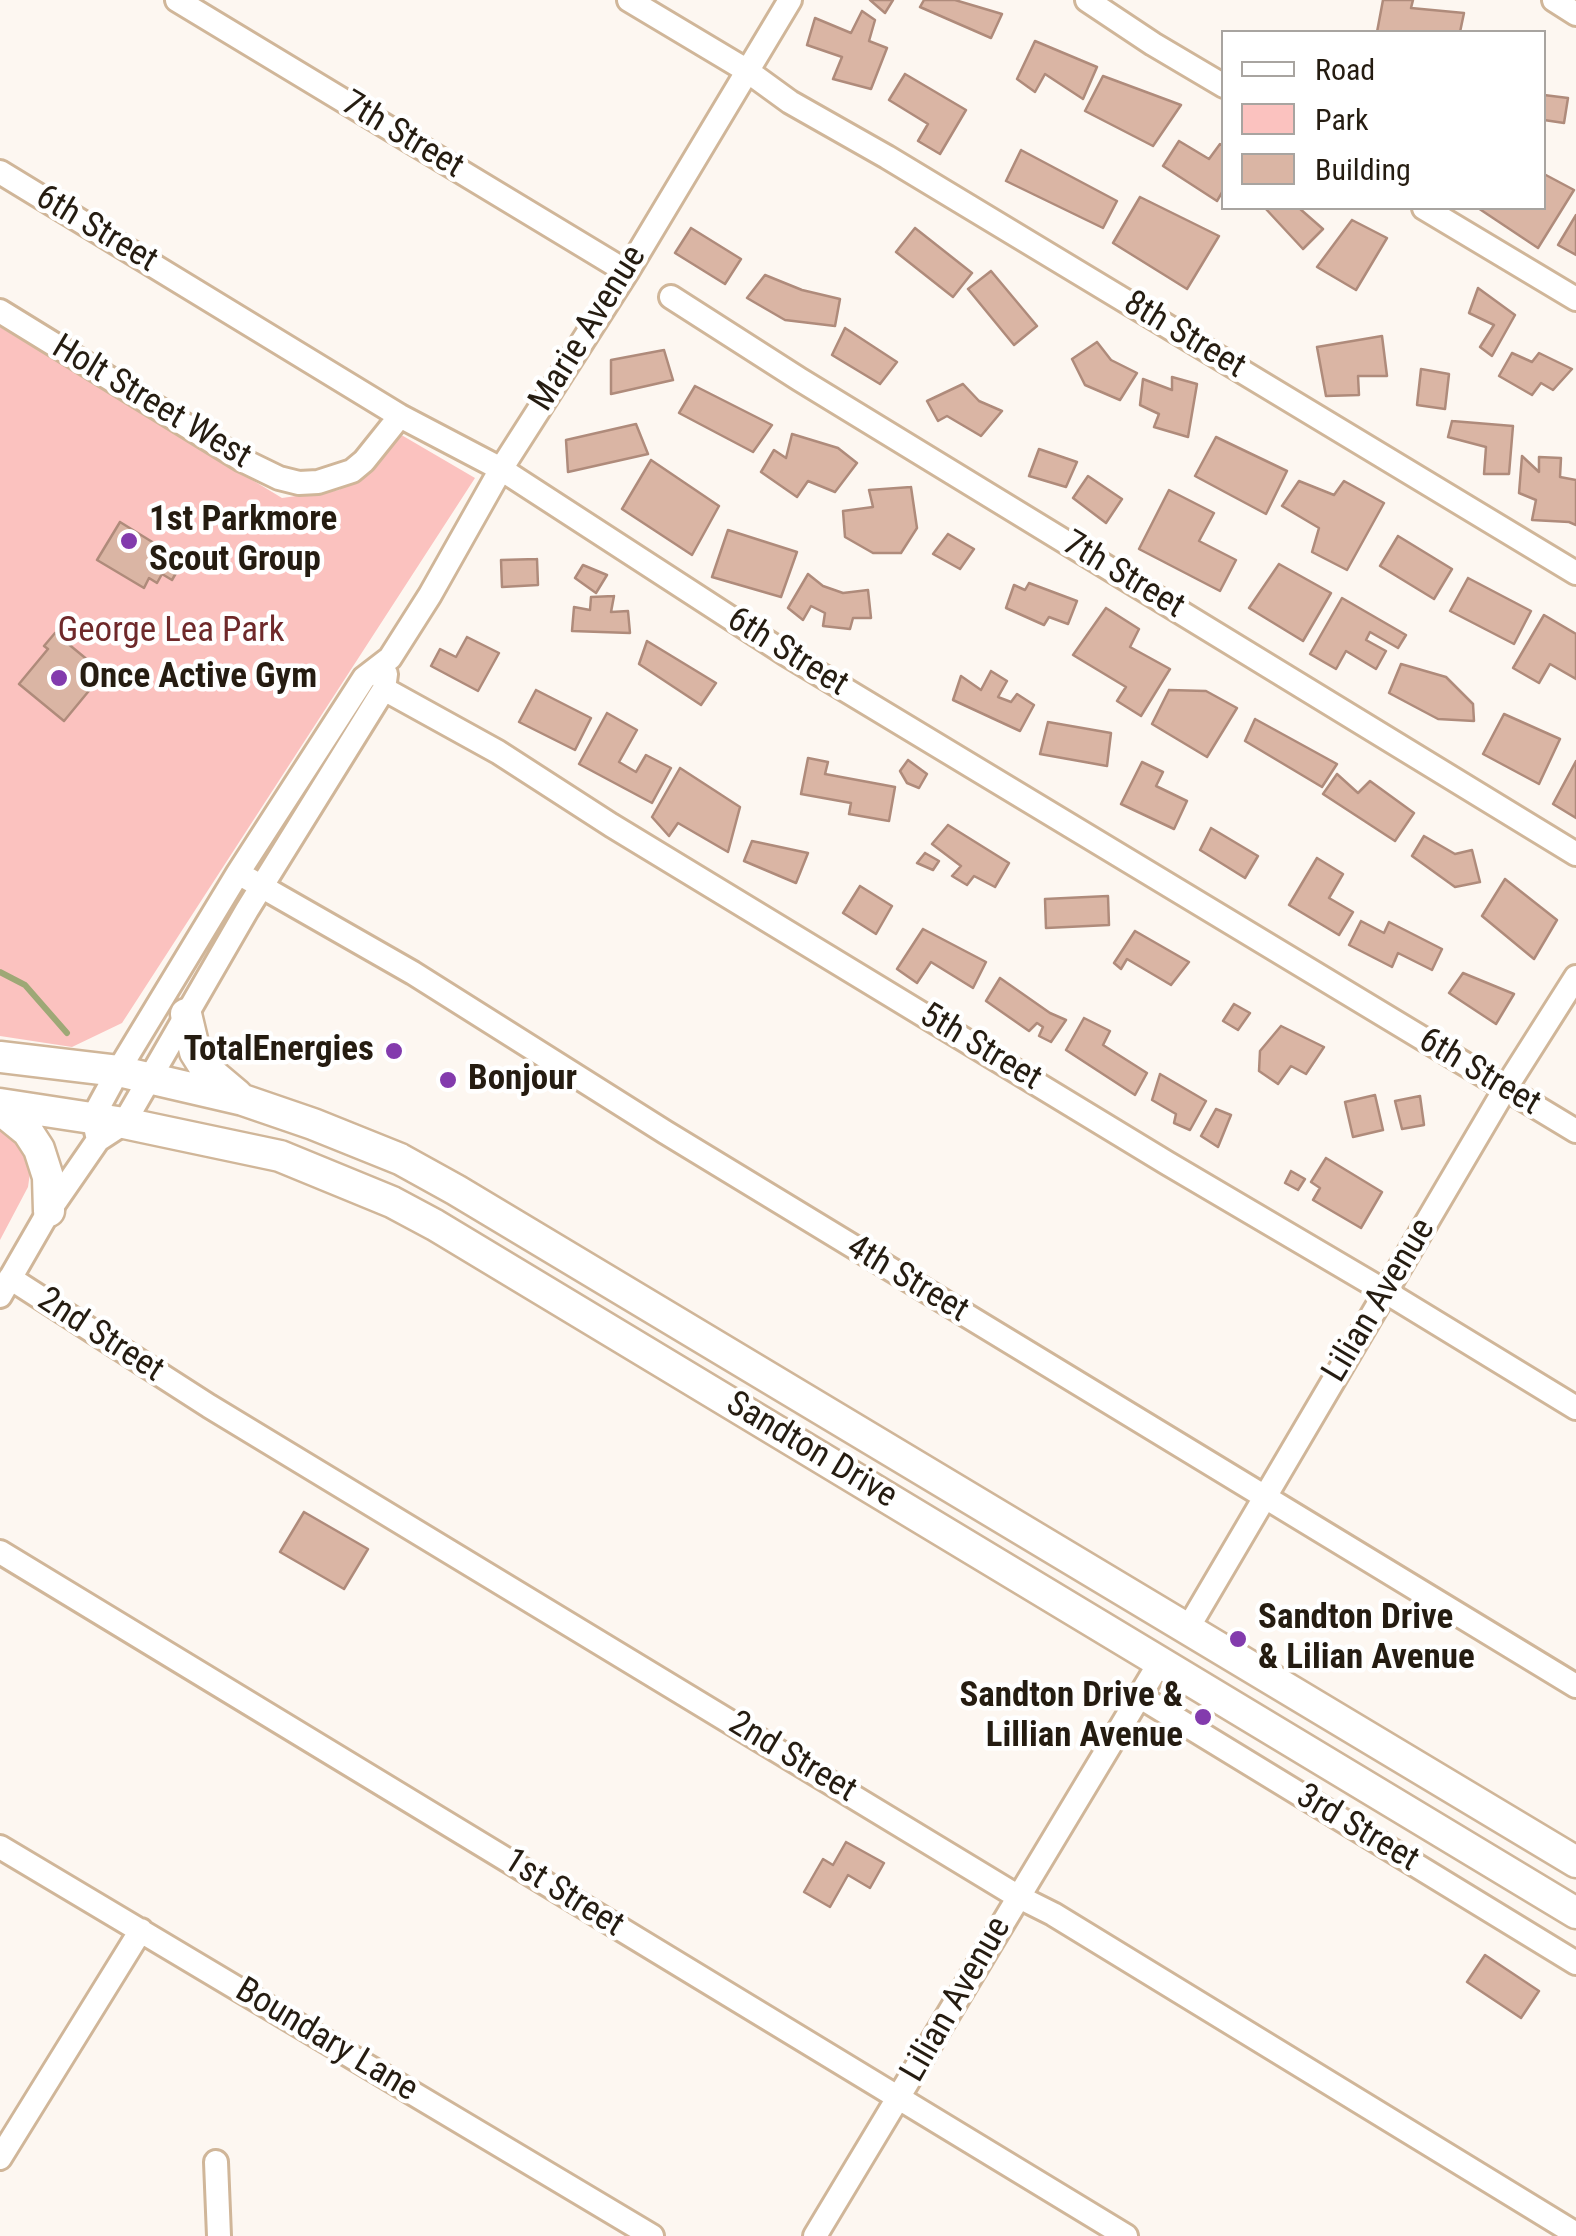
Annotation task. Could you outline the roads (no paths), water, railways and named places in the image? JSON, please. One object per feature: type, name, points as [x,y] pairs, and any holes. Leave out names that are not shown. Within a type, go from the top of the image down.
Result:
[{"type":"main road","points":[[186,1014],[194,1052],[205,1068],[243,1100]]},
{"type":"main road","name":"Sandton Drive","points":[[0,1056],[118,1071],[243,1100],[400,1160],[1576,1862]]},
{"type":"main road","name":"Sandton Drive","points":[[0,1107],[96,1128],[124,1123],[280,1156],[392,1202],[435,1224],[1576,1913]]},
{"type":"main road","points":[[0,1107],[28,1132],[39,1149],[48,1177],[49,1211]]},
{"type":"street","name":"7th Street","points":[[177,0],[627,272]]},
{"type":"street","points":[[628,0],[746,70]]},
{"type":"street","name":"Marie Avenue","points":[[96,1128],[118,1071],[238,873],[364,678],[390,658],[430,595],[501,469],[627,272],[790,0]]},
{"type":"street","points":[[1087,0],[1221,84]]},
{"type":"street","points":[[1554,0],[1576,14]]},
{"type":"street","name":"8th Street","points":[[746,70],[790,102],[1576,573]]},
{"type":"street","name":"6th Street","points":[[0,172],[400,416],[501,469],[786,654],[1576,1131]]},
{"type":"street","points":[[1427,210],[1576,300]]},
{"type":"street","name":"7th Street","points":[[671,297],[1576,854]]},
{"type":"street","name":"Holt Street West","points":[[0,311],[242,460],[278,478],[318,482],[352,471],[400,416]]},
{"type":"street","name":"Marie Avenue","points":[[124,1123],[262,886],[384,688],[390,658]]},
{"type":"street","name":"5th Street","points":[[384,688],[498,752],[1167,1163],[1576,1408]]},
{"type":"street","name":"4th Street","points":[[238,873],[413,973],[682,1142],[1576,1686]]},
{"type":"street","name":"Lilian Avenue","points":[[1188,1628],[1505,1089],[1576,977]]},
{"type":"street","points":[[5,1287],[96,1128]]},
{"type":"street","name":"2nd Street","points":[[5,1287],[1053,1914],[1576,2234]]},
{"type":"street","name":"1st Street","points":[[0,1552],[1126,2236]]},
{"type":"street","name":"Lilian Avenue","points":[[815,2236],[1160,1662]]},
{"type":"street","name":"3rd Street","points":[[1139,1696],[1576,1963]]},
{"type":"street","name":"Boundary Lane","points":[[0,1847],[652,2236]]},
{"type":"street","points":[[0,2158],[141,1930]]},
{"type":"street","points":[[216,2162],[219,2236]]},
{"type":"waterway","points":[[0,972],[25,985],[67,1033]]},
{"type":"place","name":"1st Parkmore Scout Group","points":[[129,541]]},
{"type":"place","name":"Once Active Gym","points":[[59,678]]},
{"type":"place","name":"TotalEnergies","points":[[394,1051]]},
{"type":"place","name":"Bonjour","points":[[448,1080]]},
{"type":"place","name":"Sandton Drive & Lilian Avenue","points":[[1238,1639]]},
{"type":"place","name":"Sandton Drive & Lillian Avenue","points":[[1203,1717]]},
{"type":"park label","name":"George Lea Park","points":[[171,632]]}]
